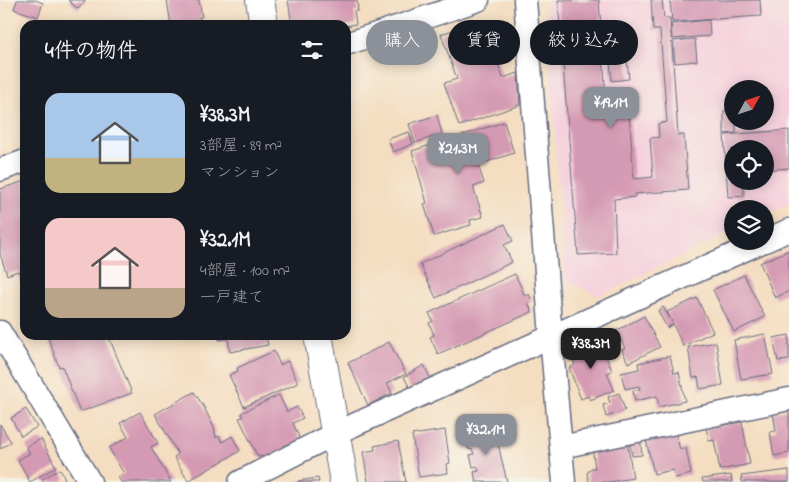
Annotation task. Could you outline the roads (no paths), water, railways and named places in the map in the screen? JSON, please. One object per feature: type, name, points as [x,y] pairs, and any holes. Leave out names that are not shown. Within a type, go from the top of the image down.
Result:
[{"type":"street","points":[[260,0],[263,20]]},
{"type":"street","points":[[351,42],[478,0]]},
{"type":"street","points":[[525,0],[564,482]]},
{"type":"street","points":[[0,170],[20,163]]},
{"type":"street","points":[[774,237],[789,230]]},
{"type":"street","points":[[240,482],[336,434],[745,250]]},
{"type":"street","points":[[0,332],[90,482]]},
{"type":"street","points":[[319,340],[344,482]]},
{"type":"street","points":[[561,448],[789,399]]}]
